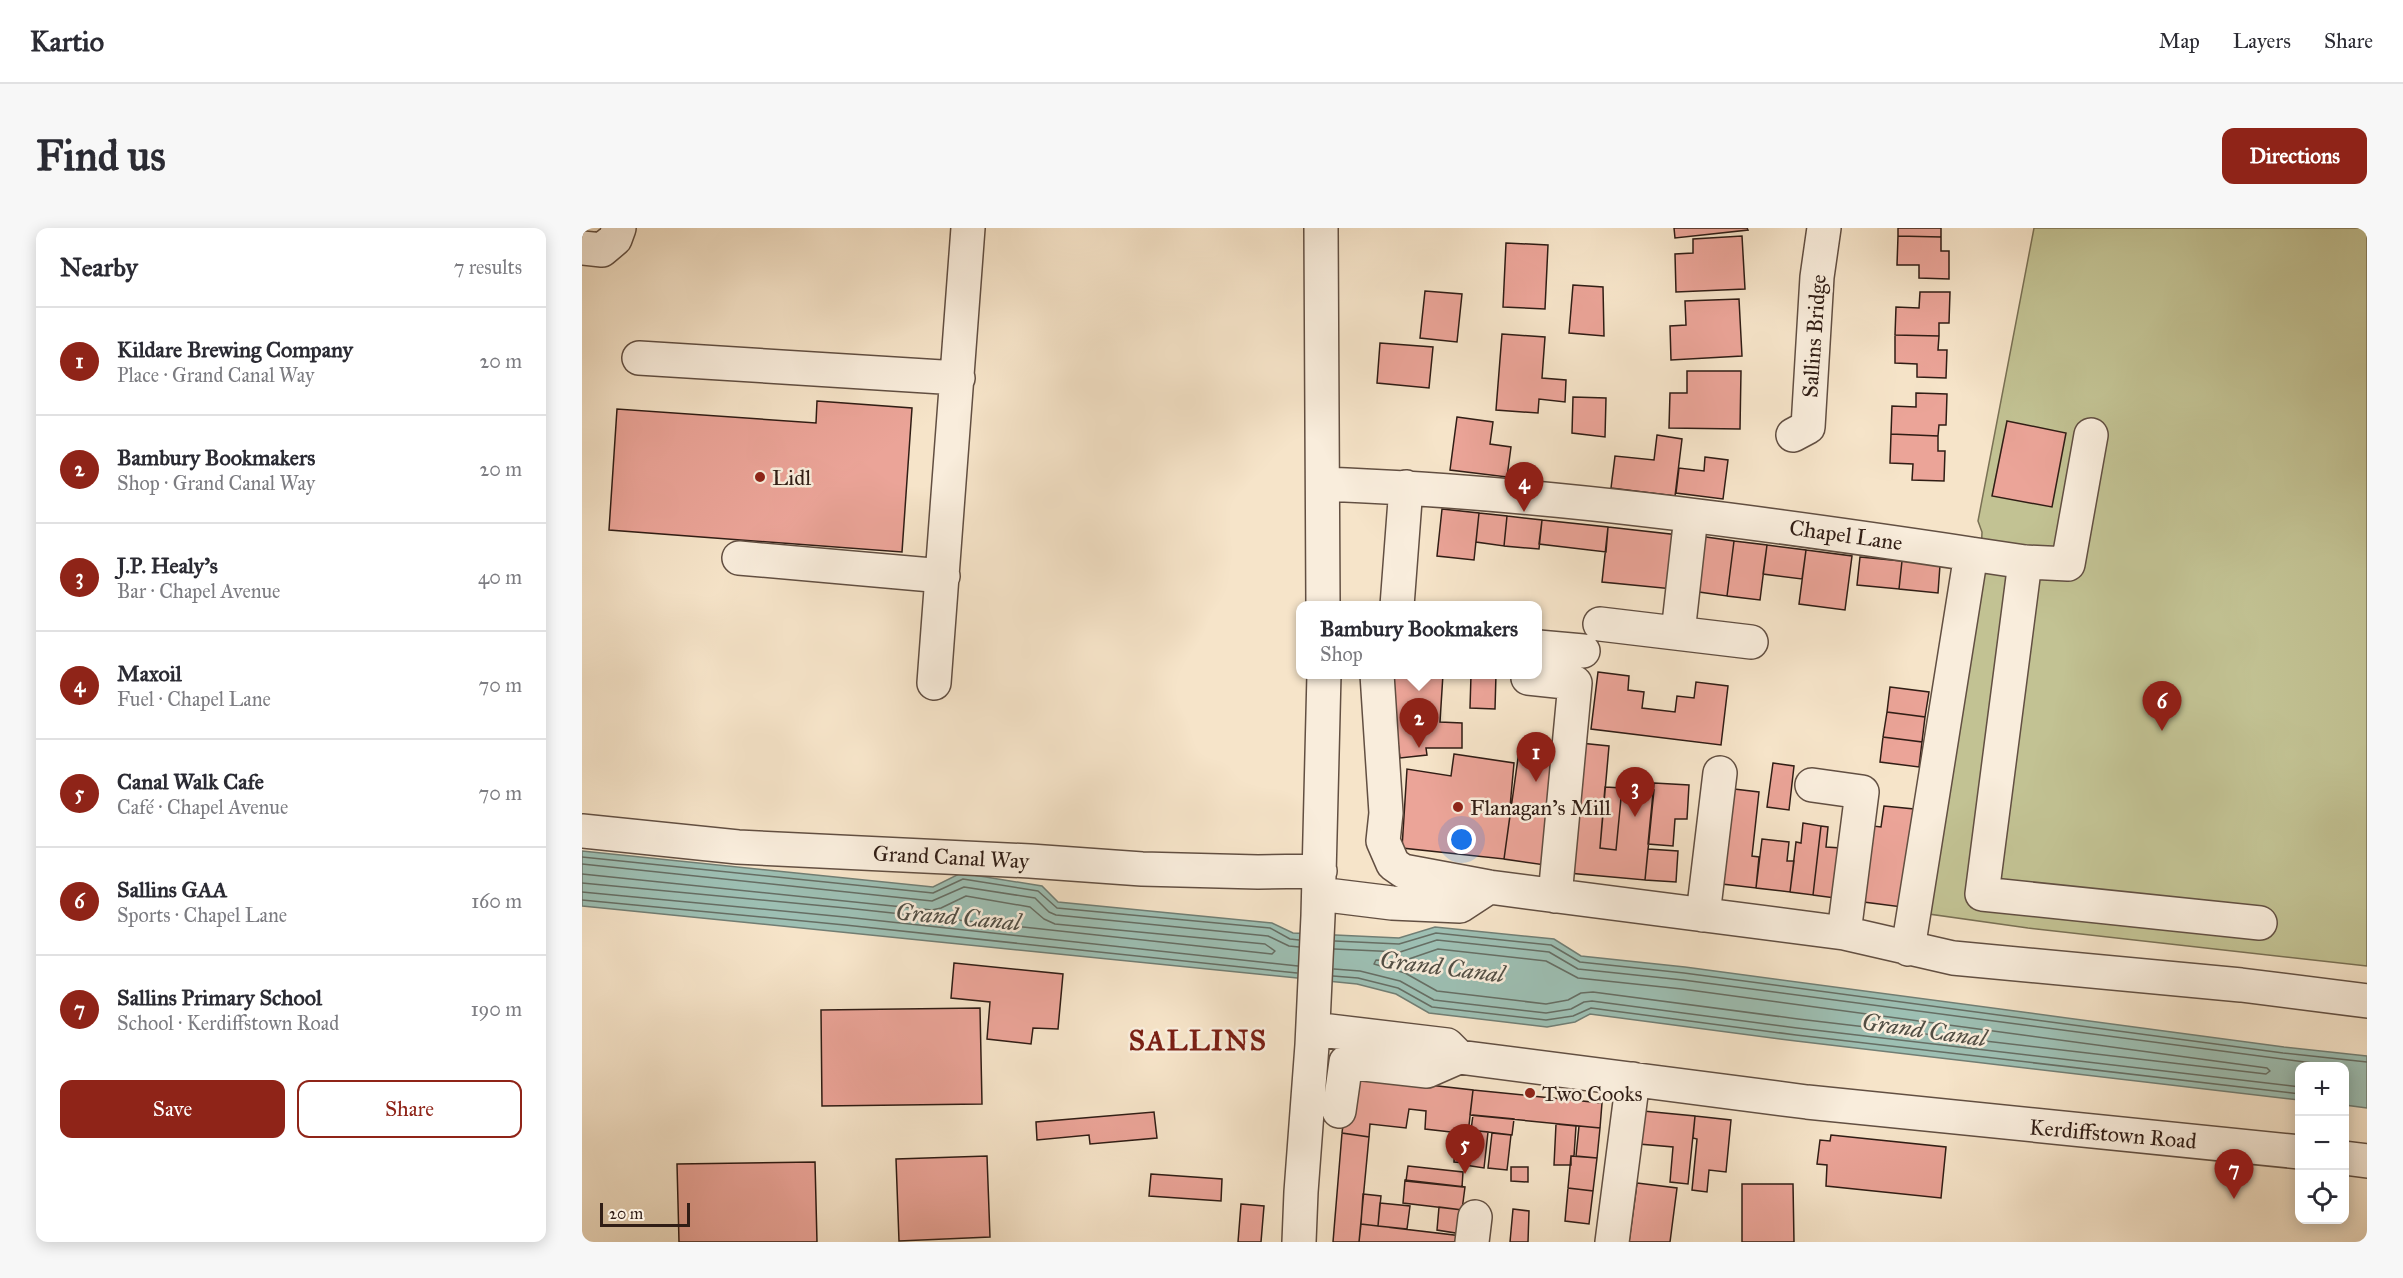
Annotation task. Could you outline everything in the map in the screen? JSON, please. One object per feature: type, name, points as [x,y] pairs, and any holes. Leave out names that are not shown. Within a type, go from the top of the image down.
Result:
[{"type":"street","points":[[582,249],[602,250],[615,239],[619,228]]},
{"type":"street","points":[[934,683],[968,228]]},
{"type":"street","points":[[1321,228],[1323,601]]},
{"type":"street","name":"Sallins Bridge","points":[[1793,435],[1808,426],[1817,277],[1824,228]]},
{"type":"street","points":[[639,358],[957,393]]},
{"type":"street","name":"Chapel Lane","points":[[1323,484],[1406,487],[1785,526],[2025,562],[2068,564],[2091,435]]},
{"type":"street","points":[[1397,601],[1406,487]]},
{"type":"street","points":[[1678,633],[1691,516]]},
{"type":"street","points":[[1908,949],[1971,554]]},
{"type":"street","points":[[739,558],[943,576]]},
{"type":"street","points":[[2025,562],[1982,894],[2260,922]]},
{"type":"street","points":[[1600,624],[1751,642]]},
{"type":"street","points":[[1542,646],[1583,651]]},
{"type":"street","points":[[1299,1242],[1319,894],[1323,679]]},
{"type":"street","points":[[1377,679],[1386,813],[1383,842],[1393,864],[1403,871],[1489,887],[1844,933],[1953,958],[2241,985],[2367,1001]]},
{"type":"street","points":[[1537,679],[1575,683],[1555,896]]},
{"type":"street","points":[[1703,915],[1720,773]]},
{"type":"street","points":[[1812,785],[1862,792],[1844,933]]},
{"type":"street","name":"Grand Canal Way","points":[[582,831],[738,847],[1030,861],[1142,869],[1258,872],[1319,894],[1392,903],[1460,906],[1489,887]]},
{"type":"street","points":[[1313,1029],[1447,1045],[1459,1057],[1427,1071],[1346,1062],[1339,1111]]},
{"type":"street","name":"Kerdiffstown Road","points":[[1459,1057],[1807,1102],[2295,1152]]},
{"type":"street","points":[[1612,1242],[1633,1079]]},
{"type":"street","points":[[2349,1159],[2367,1161]]},
{"type":"green space","points":[[2034,228],[2367,228],[2367,966],[2028,928],[1929,914],[1980,579],[1982,532],[1978,521]]},
{"type":"water","name":"Grand Canal","points":[[582,851],[933,887],[961,873],[1042,886],[1058,902],[1272,923],[1293,933],[1399,938],[1435,927],[1554,939],[1581,956],[1685,967],[2284,1047],[2367,1056],[2367,1108],[2349,1106],[2349,1062],[2295,1062],[2295,1100],[1796,1041],[1590,1014],[1575,1022],[1547,1027],[1429,1013],[1396,994],[1357,984],[582,906]]},
{"type":"building","points":[[1674,228],[1747,228],[1748,230],[1675,238]]},
{"type":"building","points":[[1898,228],[1941,228],[1941,237],[1898,236]]},
{"type":"building","points":[[1742,236],[1745,289],[1676,292],[1675,254],[1693,253],[1693,239]]},
{"type":"building","points":[[1898,236],[1941,237],[1941,251],[1949,251],[1949,279],[1919,278],[1919,265],[1897,265]]},
{"type":"building","points":[[1506,243],[1548,245],[1545,309],[1503,307]]},
{"type":"building","points":[[1573,285],[1603,287],[1604,336],[1569,333]]},
{"type":"building","points":[[1425,291],[1462,294],[1457,342],[1420,338]]},
{"type":"building","points":[[1920,292],[1950,292],[1949,323],[1939,323],[1939,336],[1895,335],[1896,307],[1919,308]]},
{"type":"building","points":[[1739,299],[1742,356],[1671,360],[1670,326],[1686,325],[1685,301]]},
{"type":"building","points":[[1502,334],[1545,337],[1542,378],[1566,380],[1565,402],[1539,399],[1538,413],[1496,410]]},
{"type":"building","points":[[1895,335],[1939,336],[1938,350],[1947,350],[1946,378],[1917,377],[1917,364],[1895,363]]},
{"type":"building","points":[[1380,343],[1433,347],[1429,388],[1377,383]]},
{"type":"building","points":[[1687,371],[1741,371],[1740,429],[1669,428],[1670,393],[1687,393]]},
{"type":"building","points":[[1916,393],[1947,394],[1946,425],[1939,425],[1938,436],[1891,434],[1892,406],[1916,407]]},
{"type":"building","points":[[1573,397],[1606,398],[1605,437],[1572,433]]},
{"type":"building","name":"Lidl","points":[[817,401],[912,408],[902,552],[609,530],[617,409],[816,423]]},
{"type":"building","points":[[1457,417],[1493,422],[1490,444],[1511,447],[1507,477],[1450,470]]},
{"type":"building","points":[[2007,421],[2066,433],[2052,507],[1992,496]]},
{"type":"building","points":[[1891,434],[1938,436],[1938,451],[1945,451],[1944,481],[1912,480],[1913,464],[1890,463]]},
{"type":"building","points":[[1657,435],[1682,439],[1675,496],[1611,488],[1615,456],[1654,460]]},
{"type":"building","points":[[1705,457],[1728,460],[1723,499],[1676,493],[1679,468],[1704,471]]},
{"type":"building","points":[[1442,509],[1479,513],[1474,560],[1437,556]]},
{"type":"building","points":[[1479,513],[1507,516],[1504,546],[1476,542]]},
{"type":"building","points":[[1507,516],[1542,520],[1539,549],[1504,546]]},
{"type":"building","points":[[1542,520],[1608,527],[1606,552],[1539,544]]},
{"type":"building","points":[[1608,527],[1679,535],[1673,589],[1602,582]]},
{"type":"building","points":[[1699,536],[1734,541],[1727,596],[1692,591]]},
{"type":"building","points":[[1734,541],[1767,545],[1760,600],[1727,596]]},
{"type":"building","points":[[1767,545],[1806,550],[1802,579],[1763,574]]},
{"type":"building","points":[[1806,550],[1852,556],[1845,610],[1799,604]]},
{"type":"building","points":[[1860,557],[1902,561],[1899,589],[1857,585]]},
{"type":"building","points":[[1902,561],[1940,565],[1938,593],[1899,589]]},
{"type":"building","points":[[1598,672],[1629,676],[1628,690],[1644,692],[1642,708],[1675,712],[1677,696],[1694,698],[1696,682],[1728,686],[1721,745],[1591,729]]},
{"type":"building","points":[[1390,679],[1443,679],[1440,722],[1462,723],[1462,748],[1426,748],[1427,755],[1400,758]]},
{"type":"building","points":[[1471,679],[1496,679],[1495,709],[1470,708]]},
{"type":"building","points":[[1890,687],[1929,692],[1925,717],[1887,712]]},
{"type":"building","points":[[1887,712],[1925,717],[1922,742],[1883,737]]},
{"type":"building","points":[[1883,737],[1922,742],[1919,767],[1880,762]]},
{"type":"building","points":[[1529,741],[1554,744],[1545,865],[1504,859],[1519,751],[1528,752]]},
{"type":"building","points":[[1580,743],[1609,746],[1600,848],[1616,850],[1622,788],[1654,790],[1645,880],[1568,873]]},
{"type":"building","name":"Flanagan’s Mill","points":[[1454,754],[1514,763],[1504,859],[1402,848],[1407,769],[1451,776]]},
{"type":"building","points":[[1773,763],[1794,766],[1789,810],[1767,807]]},
{"type":"building","points":[[1654,783],[1689,785],[1687,819],[1675,819],[1673,846],[1648,844]]},
{"type":"building","points":[[1605,787],[1622,788],[1616,850],[1600,848]]},
{"type":"building","points":[[1734,789],[1759,792],[1752,856],[1759,857],[1756,888],[1722,884]]},
{"type":"building","points":[[1884,806],[1914,809],[1902,907],[1856,901],[1865,825],[1881,827]]},
{"type":"building","points":[[1803,823],[1821,826],[1813,895],[1790,892],[1796,842],[1801,843]]},
{"type":"building","points":[[1821,826],[1828,827],[1826,847],[1841,848],[1835,898],[1813,895]]},
{"type":"building","points":[[1762,839],[1789,842],[1787,861],[1794,861],[1790,892],[1756,888]]},
{"type":"building","points":[[1648,849],[1678,851],[1676,882],[1645,880]]},
{"type":"building","points":[[954,963],[1063,974],[1058,1029],[1033,1028],[1031,1044],[987,1039],[990,1002],[951,998]]},
{"type":"building","points":[[980,1008],[982,1104],[822,1106],[821,1010]]},
{"type":"building","points":[[1349,1076],[1473,1090],[1468,1134],[1425,1129],[1426,1111],[1409,1109],[1406,1128],[1370,1124],[1369,1137],[1342,1133]]},
{"type":"building","points":[[1473,1090],[1602,1103],[1600,1128],[1470,1115]]},
{"type":"building","points":[[1643,1111],[1695,1116],[1688,1184],[1670,1182],[1673,1147],[1639,1144]]},
{"type":"building","points":[[1154,1112],[1157,1138],[1090,1144],[1089,1135],[1037,1140],[1036,1122]]},
{"type":"building","points":[[1473,1115],[1514,1119],[1512,1135],[1471,1130]]},
{"type":"building","points":[[1695,1116],[1731,1120],[1726,1172],[1709,1170],[1707,1192],[1692,1190],[1697,1139],[1693,1138]]},
{"type":"building","points":[[1556,1124],[1576,1126],[1574,1156],[1571,1156],[1571,1165],[1554,1165]]},
{"type":"building","points":[[1579,1126],[1600,1128],[1597,1158],[1576,1156]]},
{"type":"building","points":[[1469,1130],[1488,1132],[1484,1168],[1465,1165]]},
{"type":"building","points":[[1342,1133],[1369,1137],[1359,1242],[1333,1242]]},
{"type":"building","points":[[1492,1133],[1511,1135],[1507,1170],[1488,1168]]},
{"type":"building","points":[[1831,1135],[1946,1147],[1941,1198],[1826,1186],[1827,1165],[1817,1164],[1820,1140],[1830,1141]]},
{"type":"building","points":[[1455,1143],[1468,1143],[1465,1163],[1454,1162]]},
{"type":"building","points":[[987,1156],[990,1237],[899,1241],[896,1159]]},
{"type":"building","points":[[1571,1156],[1597,1158],[1593,1191],[1568,1188]]},
{"type":"building","points":[[815,1162],[817,1242],[679,1242],[677,1164]]},
{"type":"building","points":[[1408,1166],[1463,1172],[1462,1187],[1406,1181]]},
{"type":"building","points":[[1511,1167],[1528,1167],[1528,1182],[1511,1181]]},
{"type":"building","points":[[1151,1174],[1222,1179],[1221,1201],[1149,1196]]},
{"type":"building","points":[[1405,1180],[1465,1187],[1462,1210],[1403,1203]]},
{"type":"building","points":[[1637,1183],[1677,1188],[1670,1242],[1629,1242]]},
{"type":"building","points":[[1742,1184],[1793,1184],[1794,1242],[1742,1242]]},
{"type":"building","points":[[1568,1188],[1593,1191],[1589,1224],[1565,1221]]},
{"type":"building","points":[[1363,1194],[1381,1196],[1378,1226],[1361,1224]]},
{"type":"building","points":[[1380,1203],[1410,1206],[1407,1229],[1378,1226]]},
{"type":"building","points":[[1241,1204],[1264,1206],[1261,1242],[1238,1242]]},
{"type":"building","points":[[1439,1207],[1462,1210],[1462,1234],[1437,1230]]},
{"type":"building","points":[[1513,1209],[1529,1211],[1528,1242],[1510,1242]]},
{"type":"building","points":[[1361,1224],[1462,1236],[1461,1242],[1359,1242]]},
{"type":"place","name":"Lidl","points":[[760,477]]},
{"type":"place","name":"Maxoil","points":[[1524,512]]},
{"type":"place","name":"Sallins GAA","points":[[2162,731]]},
{"type":"place","name":"Bambury Bookmakers","points":[[1419,748]]},
{"type":"place","name":"Kildare Brewing Company","points":[[1536,782]]},
{"type":"place","name":"Flanagan’s Mill","points":[[1458,807]]},
{"type":"place","name":"J.P. Healy’s","points":[[1635,817]]},
{"type":"place","name":"Two Cooks","points":[[1530,1093]]},
{"type":"place","name":"Canal Walk Cafe","points":[[1465,1174]]},
{"type":"place","name":"Sallins Primary School","points":[[2234,1199]]},
{"type":"district","name":"SALLINS","points":[[1198,1040]]}]
